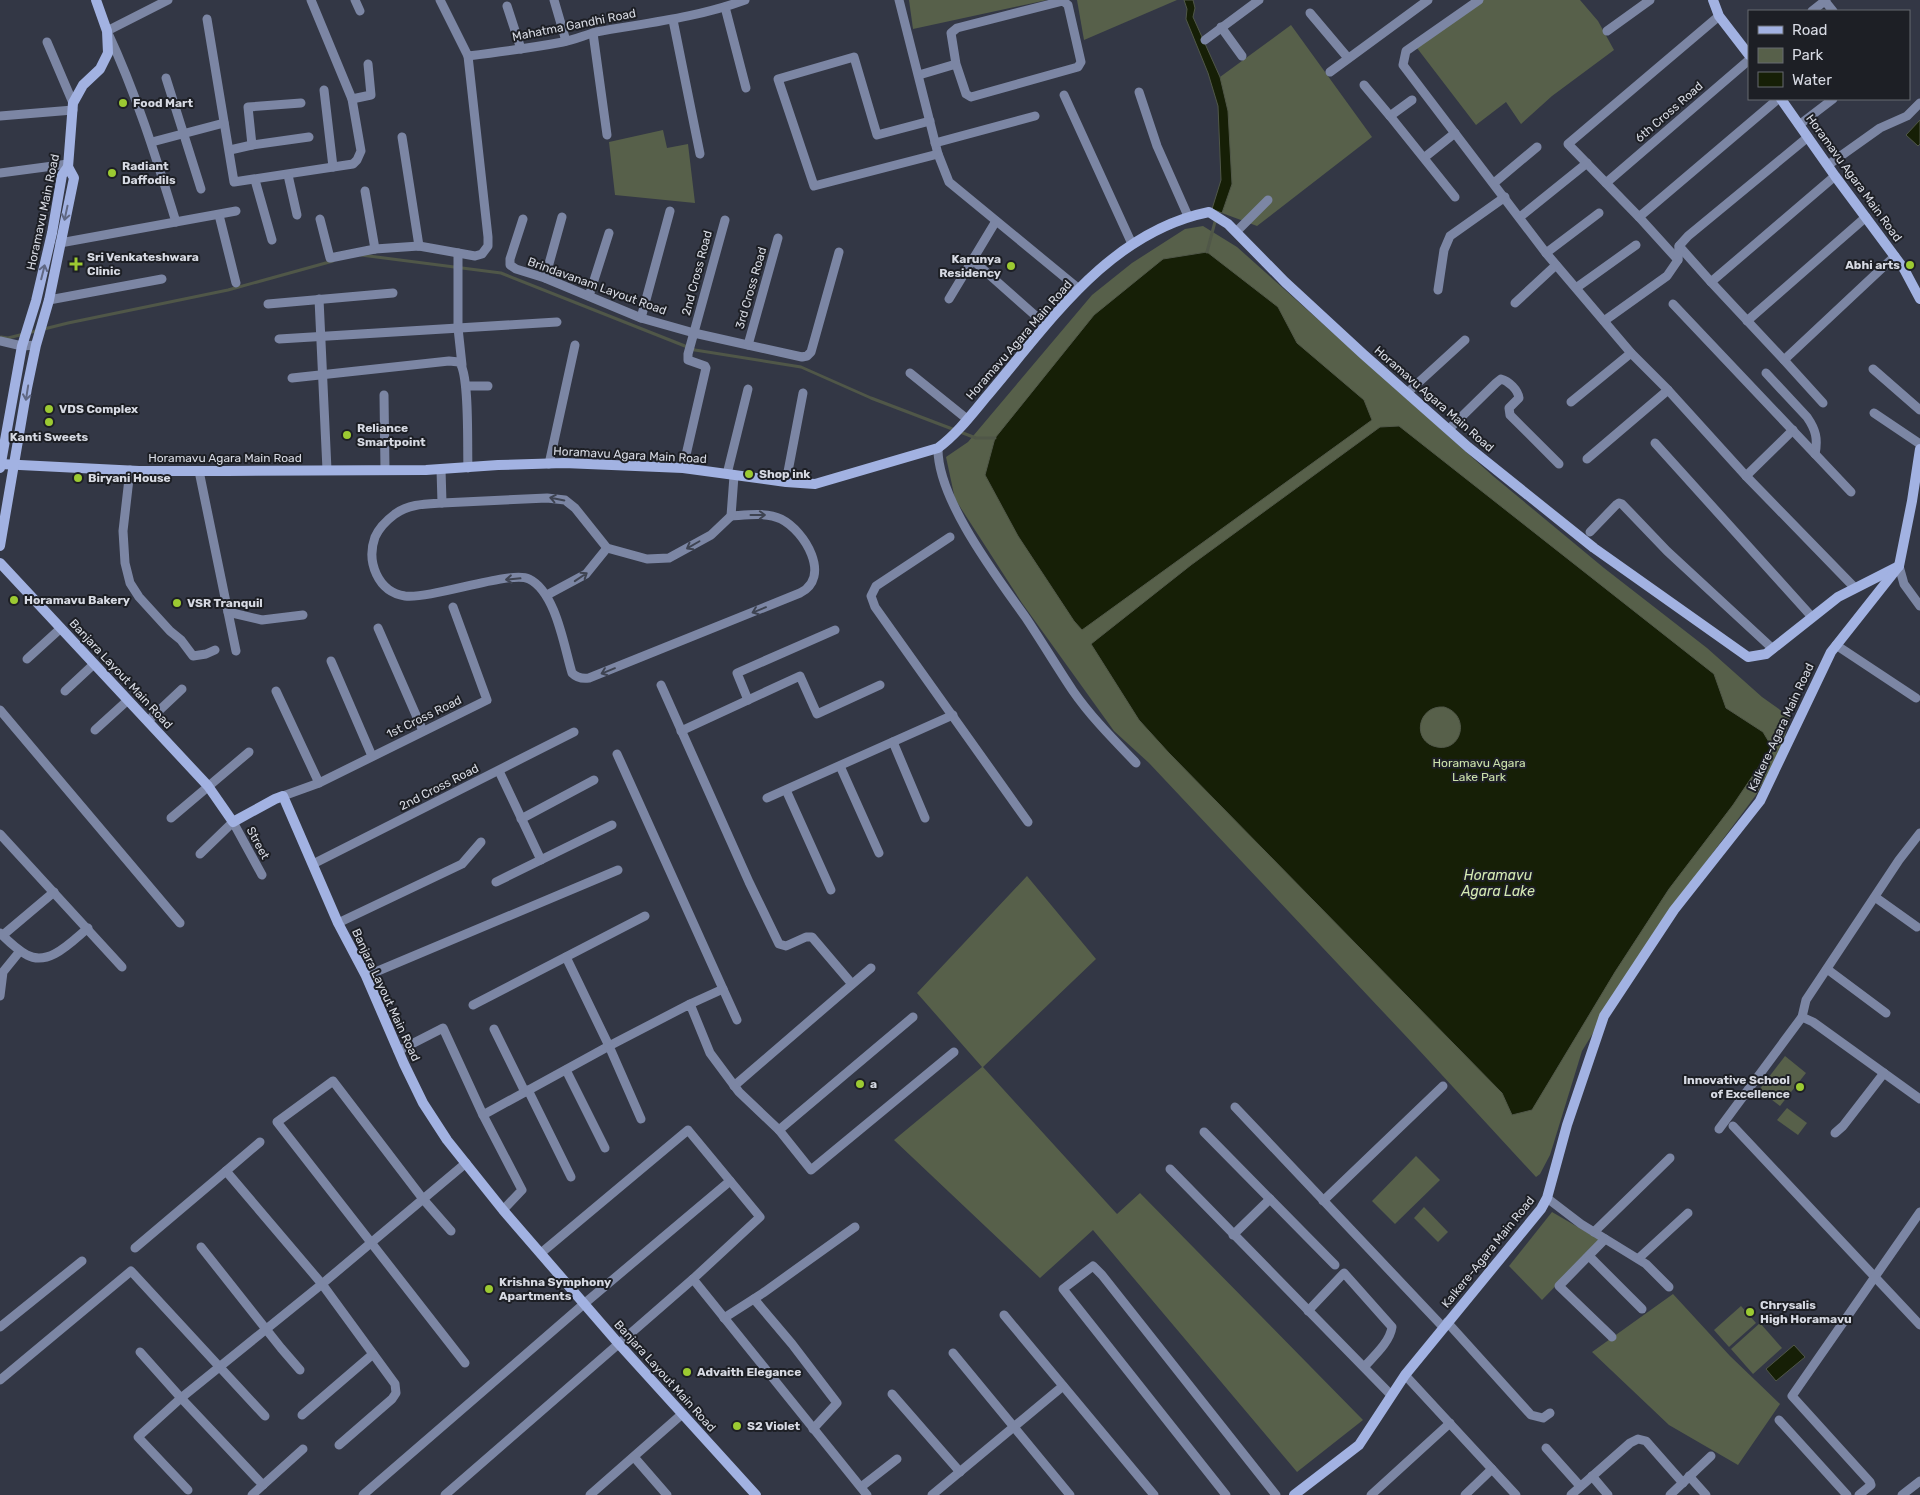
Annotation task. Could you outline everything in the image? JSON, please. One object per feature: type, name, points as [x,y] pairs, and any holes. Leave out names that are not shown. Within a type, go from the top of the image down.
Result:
[{"type":"street","name":"Horamavu Main Road","points":[[0,465],[22,346],[31,319],[54,228],[62,175],[68,166],[73,106],[83,85],[100,69],[108,53],[107,31],[96,0]]},
{"type":"street","points":[[168,0],[107,31],[123,65],[152,142],[176,222]]},
{"type":"street","points":[[207,19],[234,182],[353,164],[360,156],[360,146],[352,99],[311,0]]},
{"type":"street","points":[[355,0],[360,11]]},
{"type":"street","points":[[320,219],[330,258],[375,249],[419,246],[475,256],[482,254],[488,246],[468,56],[440,0]]},
{"type":"street","points":[[554,0],[566,41]]},
{"type":"street","name":"Mahatma Gandhi Road","points":[[468,56],[521,50],[566,41],[593,33],[673,20],[745,0]]},
{"type":"street","points":[[899,0],[938,154],[949,182],[1079,289]]},
{"type":"street","points":[[1205,40],[1259,0]]},
{"type":"street","points":[[1330,72],[1428,0]]},
{"type":"street","points":[[1607,31],[1650,0]]},
{"type":"street","points":[[1713,0],[1718,16],[1748,54]]},
{"type":"street","points":[[1813,10],[1825,0]]},
{"type":"street","points":[[1063,1],[1068,4],[1081,62],[1078,67],[971,97],[966,94],[956,64],[951,33],[956,28],[1063,1]]},
{"type":"street","points":[[1475,1],[1406,51],[1403,65],[1546,253],[1631,353],[1668,390],[1746,476],[1854,587]]},
{"type":"street","points":[[508,6],[521,50]]},
{"type":"street","points":[[725,7],[746,88]]},
{"type":"street","points":[[1310,13],[1348,58]]},
{"type":"street","points":[[1678,260],[1568,144],[1718,16]]},
{"type":"street","points":[[673,20],[700,154]]},
{"type":"street","points":[[1221,27],[1242,56]]},
{"type":"street","points":[[593,33],[607,135]]},
{"type":"street","points":[[0,116],[73,106],[47,42]]},
{"type":"street","points":[[930,121],[877,135],[854,57],[778,79],[814,186],[938,154]]},
{"type":"street","name":"6th Cross Road","points":[[1606,183],[1748,61]]},
{"type":"street","points":[[352,99],[371,95],[368,64]]},
{"type":"street","points":[[919,75],[956,64]]},
{"type":"street","points":[[166,78],[201,189]]},
{"type":"street","points":[[1364,85],[1455,197]]},
{"type":"street","points":[[324,90],[334,167]]},
{"type":"street","points":[[1139,92],[1157,146],[1188,216]]},
{"type":"street","points":[[1064,95],[1132,244]]},
{"type":"street","points":[[1390,116],[1412,100]]},
{"type":"street","points":[[1639,217],[1779,100]]},
{"type":"street","name":"Horamavu Agara Main Road","points":[[1781,100],[1895,256],[1920,299]]},
{"type":"street","points":[[1799,125],[1832,100]]},
{"type":"street","points":[[252,145],[248,107],[301,103]]},
{"type":"street","points":[[1828,165],[1880,128],[1907,116],[1920,103]]},
{"type":"street","points":[[935,143],[1035,116]]},
{"type":"street","points":[[152,142],[224,123]]},
{"type":"street","points":[[1424,157],[1455,134]]},
{"type":"street","points":[[230,150],[309,137]]},
{"type":"street","points":[[402,137],[419,246]]},
{"type":"street","points":[[1604,321],[1667,276],[1678,260],[1679,246],[1688,236],[1808,137]]},
{"type":"street","points":[[1494,183],[1537,147]]},
{"type":"street","points":[[1520,217],[1587,164]]},
{"type":"street","points":[[0,173],[68,166],[74,178],[49,300],[36,345],[0,546]]},
{"type":"street","points":[[288,175],[297,215]]},
{"type":"street","points":[[1711,282],[1835,176]]},
{"type":"street","points":[[255,180],[272,240]]},
{"type":"street","points":[[365,191],[375,249]]},
{"type":"street","points":[[1438,290],[1444,250],[1450,236],[1505,197]]},
{"type":"street","points":[[1236,232],[1268,200]]},
{"type":"street","points":[[60,243],[236,211]]},
{"type":"street","points":[[642,318],[670,211]]},
{"type":"street","points":[[1546,253],[1599,213]]},
{"type":"street","points":[[219,215],[236,283]]},
{"type":"street","name":"Horamavu Agara Main Road","points":[[0,465],[199,471],[441,470],[549,464],[683,468],[786,482],[815,484],[938,448],[949,440],[1046,324],[1107,263],[1132,244],[1188,216],[1213,215],[1228,224],[1285,282],[1468,447],[1594,548],[1748,657],[1766,654],[1838,597],[1854,587],[1899,566]]},
{"type":"street","points":[[545,278],[562,217]]},
{"type":"street","points":[[1747,321],[1866,217]]},
{"type":"street","name":"Brindavanam Layout Road","points":[[523,219],[510,259],[510,265],[516,269],[545,278],[642,318],[693,336],[748,345],[802,357],[807,356],[811,352],[839,252]]},
{"type":"street","name":"2nd Cross Road","points":[[693,336],[725,220]]},
{"type":"street","points":[[949,299],[996,222]]},
{"type":"street","points":[[588,296],[609,233]]},
{"type":"street","name":"3rd Cross Road","points":[[748,345],[778,238]]},
{"type":"street","points":[[1576,288],[1636,245]]},
{"type":"street","points":[[1679,246],[1823,403]]},
{"type":"street","points":[[458,252],[458,328],[466,386],[468,468]]},
{"type":"street","points":[[1784,360],[1895,256]]},
{"type":"street","points":[[976,264],[1046,324]]},
{"type":"street","points":[[1515,303],[1556,265]]},
{"type":"street","points":[[49,300],[162,279]]},
{"type":"street","points":[[268,304],[393,293]]},
{"type":"street","points":[[319,299],[327,470]]},
{"type":"street","points":[[1673,304],[1851,492]]},
{"type":"street","points":[[279,339],[557,322]]},
{"type":"street","points":[[683,468],[706,368],[688,360],[693,336]]},
{"type":"street","points":[[1407,393],[1465,340]]},
{"type":"street","points":[[0,341],[22,346],[36,345]]},
{"type":"street","points":[[549,464],[575,345]]},
{"type":"street","points":[[1571,402],[1631,353]]},
{"type":"street","points":[[292,378],[449,360],[458,362],[462,366]]},
{"type":"street","points":[[1873,369],[1920,410]]},
{"type":"street","points":[[910,373],[967,419]]},
{"type":"street","points":[[1766,374],[1812,424],[1816,432],[1815,454]]},
{"type":"street","points":[[1449,429],[1496,383],[1501,379],[1506,380],[1518,394],[1519,398],[1509,408],[1510,415],[1559,464]]},
{"type":"street","points":[[466,386],[488,386]]},
{"type":"street","points":[[731,516],[731,475],[748,389]]},
{"type":"street","points":[[1587,459],[1668,390]]},
{"type":"street","points":[[786,482],[804,393]]},
{"type":"street","points":[[384,395],[385,470]]},
{"type":"street","points":[[1874,413],[1920,444]]},
{"type":"street","points":[[1746,476],[1793,430]]},
{"type":"street","points":[[1655,443],[1812,617]]},
{"type":"street","points":[[938,448],[938,461],[947,492],[966,529],[1074,692],[1110,736],[1136,763]]},
{"type":"street","points":[[1920,449],[1899,566],[1904,584],[1920,606]]},
{"type":"street","points":[[130,470],[123,531],[125,563],[130,583],[144,603],[181,640],[193,656],[215,650]]},
{"type":"street","points":[[441,470],[442,503]]},
{"type":"street","points":[[199,471],[236,651]]},
{"type":"street","points":[[547,498],[565,500],[575,508],[607,548],[647,559],[669,558],[711,535],[731,516],[771,515],[783,520],[795,530],[806,545],[816,571],[814,582],[807,590],[583,679],[572,674],[547,594],[529,578],[513,578],[439,592],[406,596],[391,592],[381,584],[375,571],[373,547],[379,529],[390,518],[411,506],[547,498]]},
{"type":"street","points":[[1590,532],[1619,503],[1622,504],[1667,551],[1773,649]]},
{"type":"street","points":[[950,537],[876,586],[871,596],[875,606],[1028,822]]},
{"type":"street","points":[[547,594],[586,574],[607,548]]},
{"type":"street","name":"Banjara Layout Main Road","points":[[0,563],[208,786],[233,822]]},
{"type":"street","name":"Kalkere-Agara Main Road","points":[[1294,1495],[1359,1445],[1405,1375],[1445,1324],[1537,1215],[1547,1198],[1567,1125],[1604,1016],[1681,901],[1760,801],[1836,645],[1899,566]]},
{"type":"street","name":"1st Cross Road","points":[[283,796],[319,783],[486,700],[453,607]]},
{"type":"street","points":[[228,612],[262,620],[303,615]]},
{"type":"street","points":[[27,659],[61,628]]},
{"type":"street","points":[[378,628],[423,731]]},
{"type":"street","points":[[748,700],[737,673],[835,630]]},
{"type":"street","points":[[1836,645],[1916,698]]},
{"type":"street","points":[[331,661],[372,756]]},
{"type":"street","points":[[65,691],[94,664]]},
{"type":"street","points":[[681,731],[800,676],[817,714],[880,685]]},
{"type":"street","points":[[661,685],[749,882],[779,944],[786,946],[806,937],[812,937],[852,984]]},
{"type":"street","points":[[148,721],[182,690]]},
{"type":"street","points":[[276,691],[319,783]]},
{"type":"street","points":[[95,730],[128,700]]},
{"type":"street","points":[[0,710],[180,923]]},
{"type":"street","points":[[767,798],[953,715]]},
{"type":"street","name":"2nd Cross Road","points":[[314,864],[574,732]]},
{"type":"street","points":[[893,742],[925,818]]},
{"type":"street","points":[[171,818],[249,752]]},
{"type":"street","points":[[617,754],[737,1020]]},
{"type":"street","points":[[840,766],[879,853]]},
{"type":"street","points":[[499,771],[541,860]]},
{"type":"street","points":[[521,819],[594,780]]},
{"type":"street","points":[[786,790],[831,890]]},
{"type":"street","points":[[200,854],[233,822],[283,796]]},
{"type":"street","name":"Banjara Layout Main Road","points":[[283,796],[338,923],[366,976],[398,1051],[423,1103],[447,1140],[503,1210],[618,1343],[756,1495]]},
{"type":"street","name":"Street","points":[[233,822],[262,876]]},
{"type":"street","points":[[496,882],[612,825]]},
{"type":"street","points":[[1719,1129],[1802,1014],[1806,1000],[1920,833]]},
{"type":"street","points":[[0,834],[122,967]]},
{"type":"street","points":[[338,923],[462,864],[482,842]]},
{"type":"street","points":[[366,976],[618,870]]},
{"type":"street","points":[[54,892],[1,934],[20,951],[34,958],[61,951],[88,928]]},
{"type":"street","points":[[1875,897],[1917,927]]},
{"type":"street","points":[[473,1005],[644,916]]},
{"type":"street","points":[[0,996],[3,972],[20,951]]},
{"type":"street","points":[[566,956],[641,1119]]},
{"type":"street","points":[[734,1086],[870,968]]},
{"type":"street","points":[[1827,969],[1886,1013]]},
{"type":"street","points":[[483,1116],[609,1046],[690,1004],[723,990]]},
{"type":"street","points":[[690,1004],[710,1052],[734,1086],[778,1130],[811,1170],[954,1052]]},
{"type":"street","points":[[1802,1014],[1920,1099]]},
{"type":"street","points":[[778,1130],[913,1017]]},
{"type":"street","points":[[398,1051],[443,1028],[483,1116],[522,1190],[503,1210]]},
{"type":"street","points":[[494,1029],[571,1177]]},
{"type":"street","points":[[566,1070],[605,1148]]},
{"type":"street","points":[[1835,1133],[1843,1126],[1884,1073]]},
{"type":"street","points":[[451,1231],[423,1199],[333,1080],[277,1122],[465,1363]]},
{"type":"street","points":[[1323,1200],[1443,1086]]},
{"type":"street","points":[[1235,1107],[1531,1415],[1544,1418],[1550,1413]]},
{"type":"street","points":[[1733,1126],[1920,1326]]},
{"type":"street","points":[[445,1495],[490,1458],[760,1218],[688,1130],[541,1254]]},
{"type":"street","points":[[1204,1132],[1335,1265]]},
{"type":"street","points":[[135,1248],[260,1142]]},
{"type":"street","points":[[1594,1232],[1670,1158]]},
{"type":"street","points":[[188,1490],[138,1437],[181,1398],[322,1284],[466,1163]]},
{"type":"street","points":[[1170,1168],[1233,1235],[1391,1395]]},
{"type":"street","points":[[226,1171],[322,1284],[395,1384],[396,1394],[339,1445]]},
{"type":"street","points":[[363,1495],[585,1303],[730,1181]]},
{"type":"street","points":[[1547,1198],[1594,1232],[1638,1258],[1669,1287]]},
{"type":"street","points":[[1233,1235],[1270,1199]]},
{"type":"street","points":[[1859,1495],[1871,1485],[1870,1482],[1792,1396],[1920,1212]]},
{"type":"street","points":[[1638,1258],[1688,1213]]},
{"type":"street","points":[[724,1318],[754,1299],[855,1226]]},
{"type":"street","points":[[1605,1239],[1559,1286],[1612,1337]]},
{"type":"street","points":[[201,1247],[300,1370]]},
{"type":"street","points":[[1589,1256],[1642,1309]]},
{"type":"street","points":[[0,1327],[82,1261]]},
{"type":"street","points":[[1226,1495],[1063,1289],[1084,1271],[1093,1266],[1102,1275],[1276,1495]]},
{"type":"street","points":[[0,1380],[132,1271],[265,1416]]},
{"type":"street","points":[[1308,1311],[1344,1273],[1392,1327],[1391,1333],[1378,1352],[1364,1367]]},
{"type":"street","points":[[693,1279],[867,1495]]},
{"type":"street","points":[[754,1299],[792,1344],[837,1403],[813,1428]]},
{"type":"street","points":[[1004,1315],[1154,1495]]},
{"type":"street","points":[[140,1352],[263,1486]]},
{"type":"street","points":[[953,1353],[1016,1427],[1070,1495]]},
{"type":"street","points":[[302,1415],[373,1354]]},
{"type":"street","points":[[1405,1375],[1516,1495]]},
{"type":"street","points":[[932,1495],[1063,1386]]},
{"type":"street","points":[[892,1394],[960,1472]]},
{"type":"street","points":[[590,1495],[682,1415]]},
{"type":"street","points":[[1779,1420],[1847,1495]]},
{"type":"street","points":[[1371,1495],[1450,1423]]},
{"type":"street","points":[[1571,1495],[1630,1443],[1638,1439],[1646,1441],[1706,1495]]},
{"type":"street","points":[[252,1495],[303,1448]]},
{"type":"street","points":[[1546,1448],[1580,1486]]},
{"type":"street","points":[[1670,1495],[1710,1456]]},
{"type":"street","points":[[634,1457],[667,1495]]},
{"type":"street","points":[[860,1487],[897,1458]]},
{"type":"street","points":[[1464,1495],[1492,1469]]},
{"type":"street","points":[[1592,1476],[1608,1495]]},
{"type":"street","points":[[1902,1495],[1920,1481]]},
{"type":"green space","points":[[909,0],[1047,0],[913,29]]},
{"type":"green space","points":[[1077,0],[1177,0],[1084,40]]},
{"type":"green space","points":[[1481,0],[1580,0],[1598,21],[1614,50],[1552,96],[1521,124],[1506,102],[1476,125],[1417,48]]},
{"type":"green space","points":[[1291,25],[1372,137],[1257,226],[1222,213],[1232,184],[1220,77]]},
{"type":"green space","points":[[663,130],[667,148],[688,144],[695,203],[615,195],[609,142]]},
{"type":"green space","name":"Horamavu Agara Lake","points":[[1203,226],[1237,247],[1493,476],[1604,568],[1707,648],[1762,697],[1790,717],[1780,753],[1756,795],[1661,922],[1582,1051],[1550,1155],[1540,1174],[1536,1177],[1149,763],[1114,731],[1022,603],[955,499],[946,457],[968,442],[1092,295],[1132,263],[1185,229]]},
{"type":"green space","points":[[1027,876],[1096,959],[983,1067],[1117,1214],[1140,1193],[1363,1420],[1297,1472],[1093,1230],[1040,1278],[894,1140],[982,1067],[917,993]]},
{"type":"green space","points":[[1785,1056],[1806,1073],[1780,1106],[1759,1090]]},
{"type":"green space","points":[[1787,1108],[1807,1123],[1798,1135],[1777,1120]]},
{"type":"green space","points":[[1416,1156],[1440,1180],[1395,1224],[1372,1201]]},
{"type":"green space","points":[[1424,1207],[1448,1232],[1438,1242],[1414,1218]]},
{"type":"green space","points":[[1552,1212],[1600,1240],[1542,1300],[1509,1266]]},
{"type":"green space","points":[[1673,1294],[1730,1356],[1780,1404],[1738,1465],[1669,1425],[1592,1352]]},
{"type":"green space","points":[[1741,1306],[1756,1323],[1729,1347],[1714,1330]]},
{"type":"green space","points":[[1760,1323],[1782,1348],[1753,1374],[1731,1349]]},
{"type":"water","points":[[1184,0],[1193,0],[1195,8],[1193,17],[1220,77],[1228,111],[1232,184],[1222,213],[1212,209],[1221,180],[1218,106],[1208,73],[1186,19],[1187,9]]},
{"type":"water","points":[[1920,120],[1920,144],[1918,146],[1906,135]]},
{"type":"water","points":[[1207,252],[1278,307],[1297,343],[1364,400],[1372,420],[1082,630],[1074,621],[1018,536],[985,475],[995,438],[1094,315],[1163,259]]},
{"type":"water","name":"Horamavu Agara Lake","points":[[1399,426],[1714,674],[1726,708],[1763,732],[1772,747],[1733,805],[1669,889],[1615,972],[1532,1110],[1512,1115],[1502,1093],[1169,753],[1139,720],[1091,644],[1191,565],[1380,427]],"holes":[[[1444,707],[1458,717],[1460,724],[1460,732],[1457,739],[1446,747],[1437,747],[1429,744],[1423,738],[1421,732],[1423,717],[1435,708]]]},
{"type":"water","points":[[1794,1345],[1805,1357],[1776,1381],[1766,1369]]},
{"type":"waterway","points":[[1207,252],[1216,218]]},
{"type":"waterway","points":[[361,255],[501,273],[695,350],[801,367],[871,398],[976,438],[995,438]]},
{"type":"waterway","points":[[1,337],[8,338],[68,323],[228,290],[333,261]]},
{"type":"place","name":"Food Mart","points":[[123,103]]},
{"type":"place","name":"Radiant Daffodils","points":[[112,173]]},
{"type":"place","name":"Sri Venkateshwara Clinic","points":[[76,264]]},
{"type":"place","name":"Abhi arts","points":[[1910,265]]},
{"type":"place","name":"Karunya Residency","points":[[1011,266]]},
{"type":"place","name":"VDS Complex","points":[[49,409]]},
{"type":"place","name":"Kanti Sweets","points":[[49,422]]},
{"type":"place","name":"Reliance Smartpoint","points":[[347,435]]},
{"type":"place","name":"Shop ink","points":[[749,474]]},
{"type":"place","name":"Biryani House","points":[[78,478]]},
{"type":"place","name":"Horamavu Bakery","points":[[14,600]]},
{"type":"place","name":"VSR Tranquil","points":[[177,603]]},
{"type":"place","name":"a","points":[[860,1084]]},
{"type":"place","name":"Innovative School of Excellence","points":[[1800,1087]]},
{"type":"place","name":"Krishna Symphony Apartments","points":[[489,1289]]},
{"type":"place","name":"Chrysalis High Horamavu","points":[[1750,1312]]},
{"type":"place","name":"Advaith Elegance","points":[[687,1372]]},
{"type":"place","name":"S2 Violet","points":[[737,1426]]},
{"type":"park label","name":"Horamavu Agara Lake Park","points":[[1479,770]]}]
